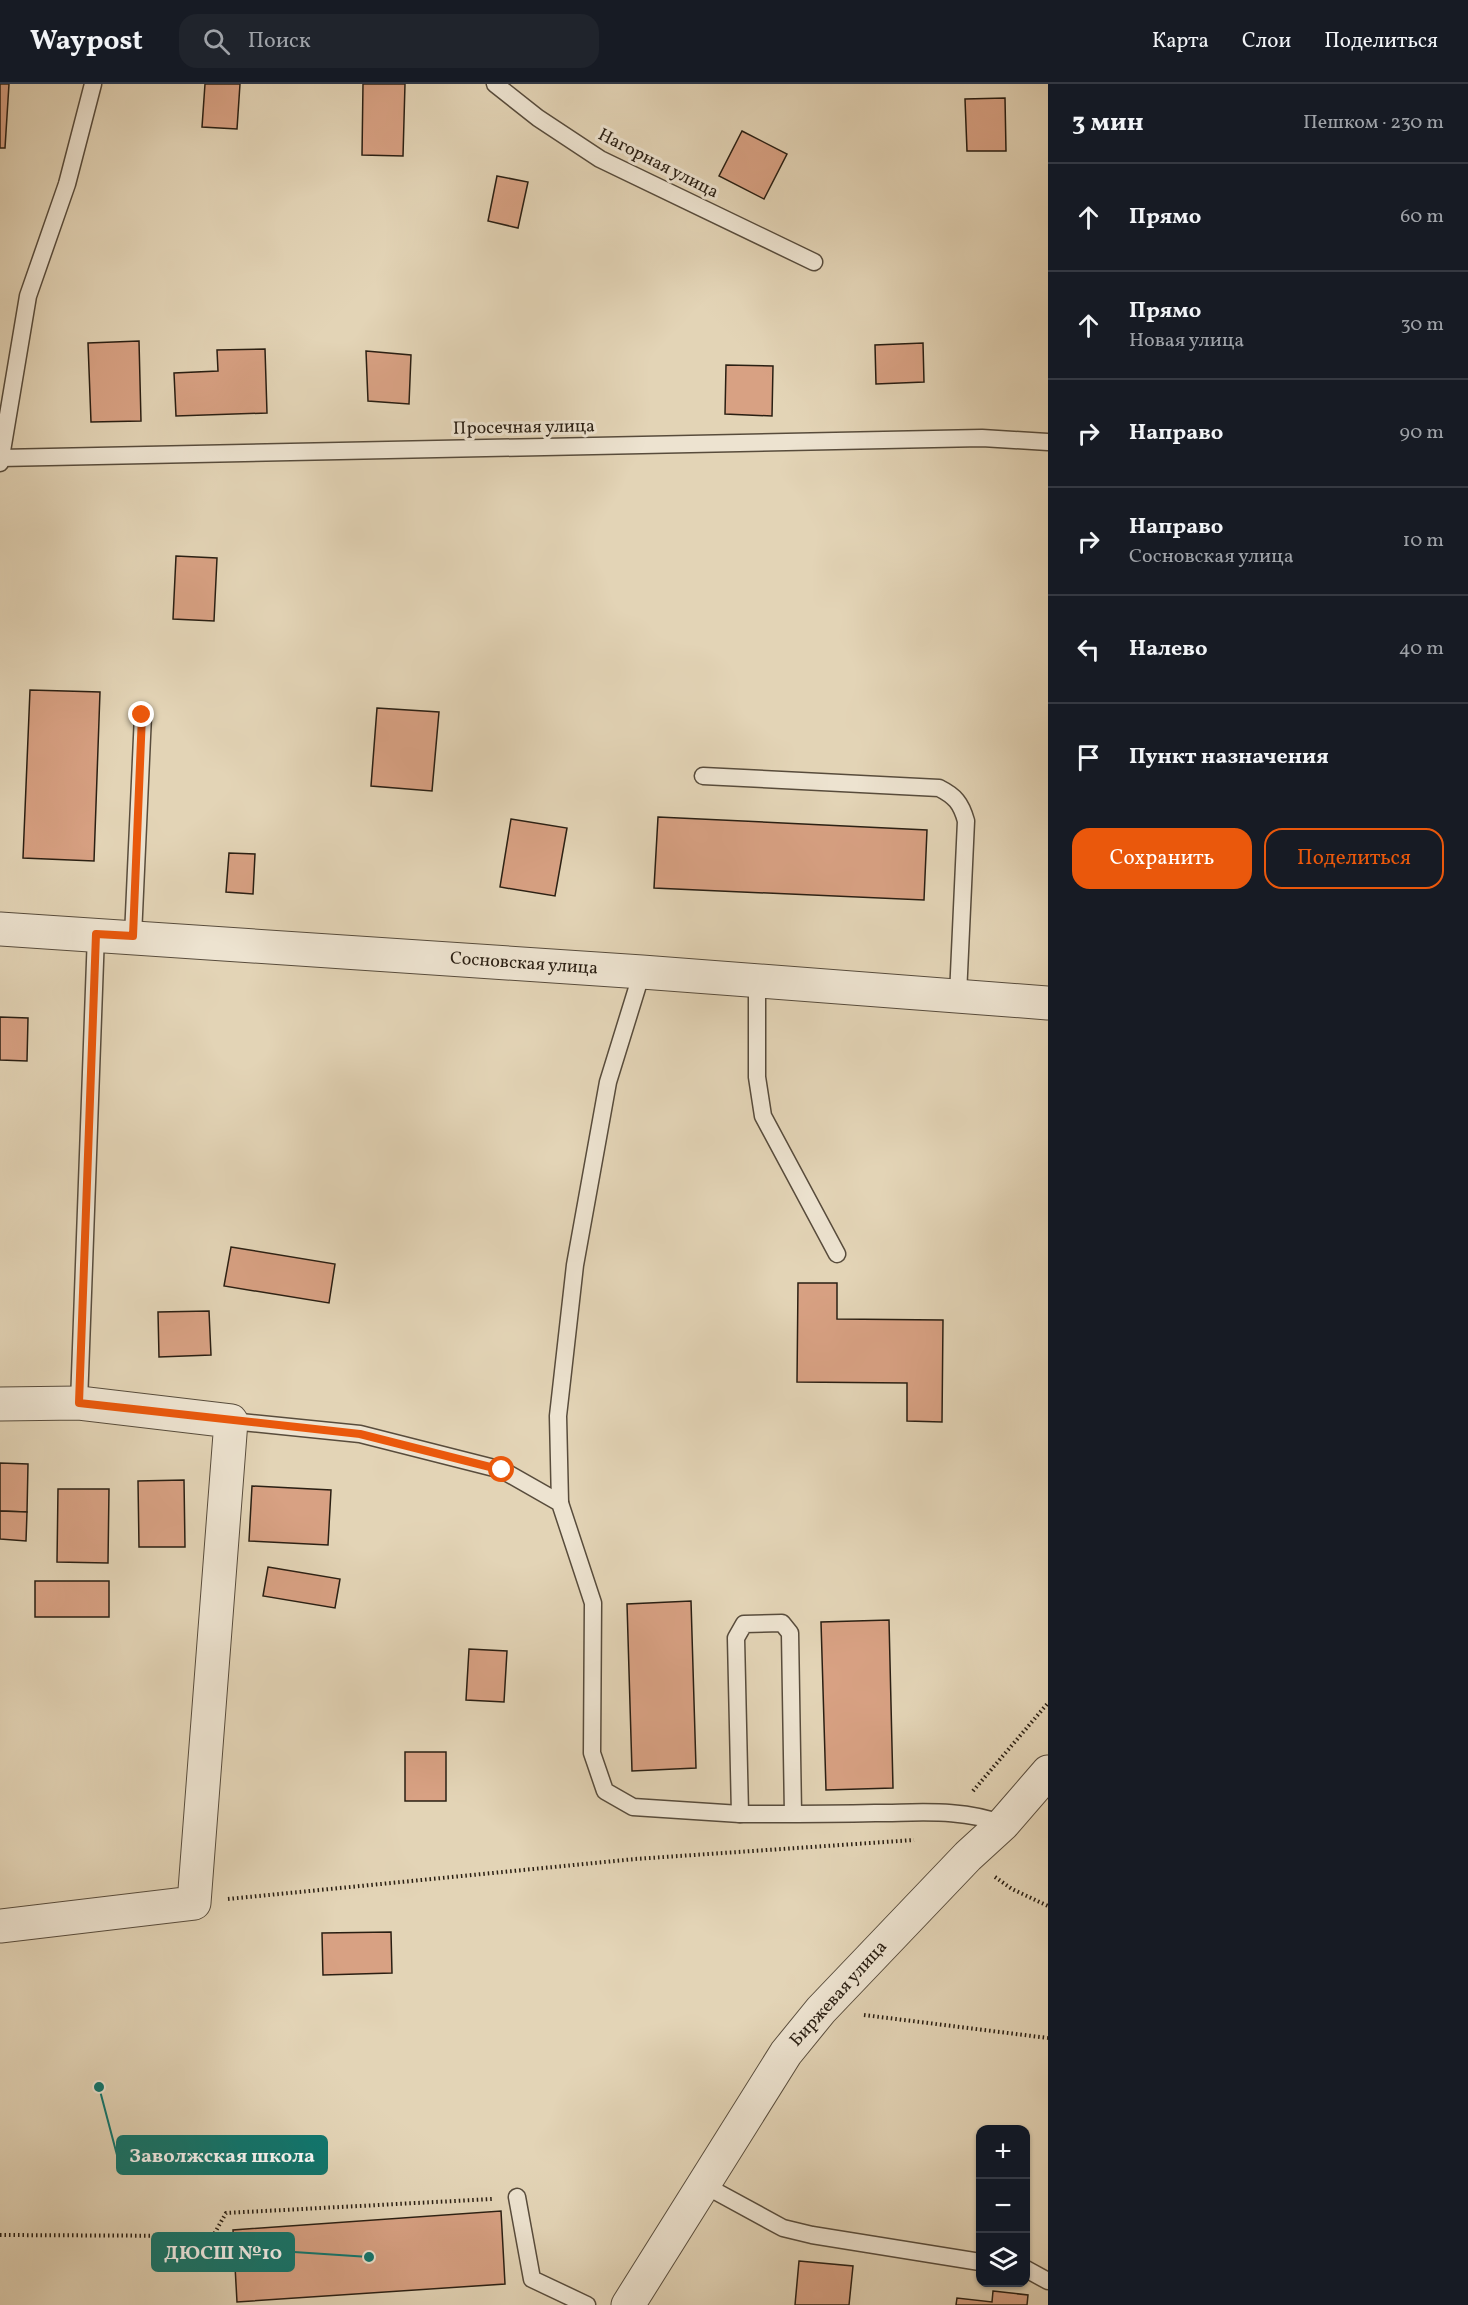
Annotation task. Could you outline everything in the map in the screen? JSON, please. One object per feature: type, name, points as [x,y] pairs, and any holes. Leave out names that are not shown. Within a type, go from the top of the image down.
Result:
[{"type":"street","name":"Сосновская улица","points":[[0,929],[133,936],[1048,1003]]},
{"type":"street","points":[[0,1404],[79,1403],[231,1421],[195,1903],[0,1926]]},
{"type":"street","name":"Биржевая улица","points":[[628,2305],[786,2053],[821,2010],[968,1856],[1003,1824],[1048,1772]]},
{"type":"lane","points":[[0,460],[28,296],[67,184],[93,84]]},
{"type":"lane","name":"Нагорная улица","points":[[495,84],[538,118],[600,159],[814,262]]},
{"type":"lane","name":"Просечная улица","points":[[0,460],[982,438],[1048,442]]},
{"type":"lane","points":[[133,936],[142,715]]},
{"type":"lane","points":[[703,776],[939,788],[953,795],[962,806],[966,821],[958,995]]},
{"type":"lane","points":[[79,1403],[96,934]]},
{"type":"lane","points":[[642,972],[608,1082],[575,1266],[558,1416],[560,1503],[593,1603],[592,1753],[605,1791],[633,1807],[740,1814],[955,1812],[982,1816],[1003,1824]]},
{"type":"lane","points":[[756,980],[757,1077],[763,1116],[837,1254]]},
{"type":"lane","points":[[231,1421],[371,1437],[502,1470],[560,1503]]},
{"type":"lane","points":[[740,1814],[736,1638],[744,1624],[782,1623],[790,1633],[793,1814]]},
{"type":"lane","points":[[704,2185],[783,2228],[812,2235],[976,2261]]},
{"type":"lane","points":[[517,2198],[531,2280],[587,2305]]},
{"type":"lane","points":[[1030,2271],[1048,2281]]},
{"type":"path","points":[[195,1903],[635,1859],[925,1840],[955,1812],[1048,1703]]},
{"type":"path","points":[[968,1856],[1012,1889],[1048,1906]]},
{"type":"path","points":[[821,2010],[1048,2038]]},
{"type":"path","points":[[0,2235],[213,2236],[226,2213],[517,2198]]},
{"type":"building","points":[[0,84],[9,84],[5,148],[0,148]]},
{"type":"building","points":[[205,84],[240,84],[237,129],[202,127]]},
{"type":"building","points":[[363,84],[405,84],[403,156],[362,155]]},
{"type":"building","points":[[1005,98],[1006,151],[967,151],[965,99]]},
{"type":"building","points":[[742,131],[787,154],[764,199],[719,176]]},
{"type":"building","points":[[497,176],[528,182],[518,228],[488,221]]},
{"type":"building","points":[[139,341],[141,421],[91,422],[88,343]]},
{"type":"building","points":[[923,343],[924,382],[876,384],[875,345]]},
{"type":"building","points":[[265,349],[267,413],[176,416],[174,373],[218,371],[217,350]]},
{"type":"building","points":[[366,351],[411,355],[409,404],[368,401]]},
{"type":"building","points":[[726,365],[773,366],[772,416],[725,414]]},
{"type":"building","points":[[176,556],[217,558],[214,621],[173,619]]},
{"type":"building","points":[[30,690],[100,692],[94,861],[23,858]]},
{"type":"building","points":[[377,708],[439,712],[432,791],[371,786]]},
{"type":"building","points":[[658,817],[927,830],[924,900],[654,888]]},
{"type":"building","points":[[511,819],[567,828],[555,896],[500,887]]},
{"type":"building","points":[[229,853],[255,854],[253,894],[226,892]]},
{"type":"building","points":[[0,1017],[28,1018],[27,1061],[0,1060]]},
{"type":"building","points":[[231,1247],[335,1264],[329,1303],[224,1286]]},
{"type":"building","points":[[798,1283],[837,1283],[837,1319],[943,1320],[942,1422],[907,1421],[907,1383],[797,1382]]},
{"type":"building","points":[[209,1311],[211,1355],[159,1357],[158,1312]]},
{"type":"building","points":[[0,1463],[28,1464],[27,1512],[0,1511]]},
{"type":"building","points":[[184,1480],[185,1547],[139,1547],[138,1481]]},
{"type":"building","points":[[252,1486],[331,1490],[328,1545],[249,1541]]},
{"type":"building","points":[[58,1489],[109,1489],[108,1563],[57,1562]]},
{"type":"building","points":[[0,1511],[27,1512],[26,1541],[0,1539]]},
{"type":"building","points":[[268,1567],[340,1579],[335,1608],[263,1596]]},
{"type":"building","points":[[35,1581],[109,1581],[109,1617],[35,1617]]},
{"type":"building","points":[[691,1601],[696,1768],[632,1771],[627,1604]]},
{"type":"building","points":[[889,1620],[893,1788],[826,1790],[821,1622]]},
{"type":"building","points":[[469,1649],[507,1651],[504,1702],[466,1700]]},
{"type":"building","points":[[405,1752],[446,1752],[446,1801],[405,1801]]},
{"type":"building","points":[[391,1932],[392,1973],[323,1975],[322,1933]]},
{"type":"building","points":[[501,2211],[505,2284],[237,2302],[233,2230]]},
{"type":"building","points":[[799,2261],[853,2266],[849,2305],[795,2305]]},
{"type":"building","points":[[993,2291],[1028,2295],[1027,2305],[956,2305],[957,2298],[992,2302]]},
{"type":"place","name":"Заволжская школа","points":[[99,2087]]},
{"type":"place","name":"ДЮСШ №10","points":[[369,2257]]},
{"type":"route","points":[[142,715],[133,936],[96,934],[79,1403],[360,1434],[502,1470]]}]
